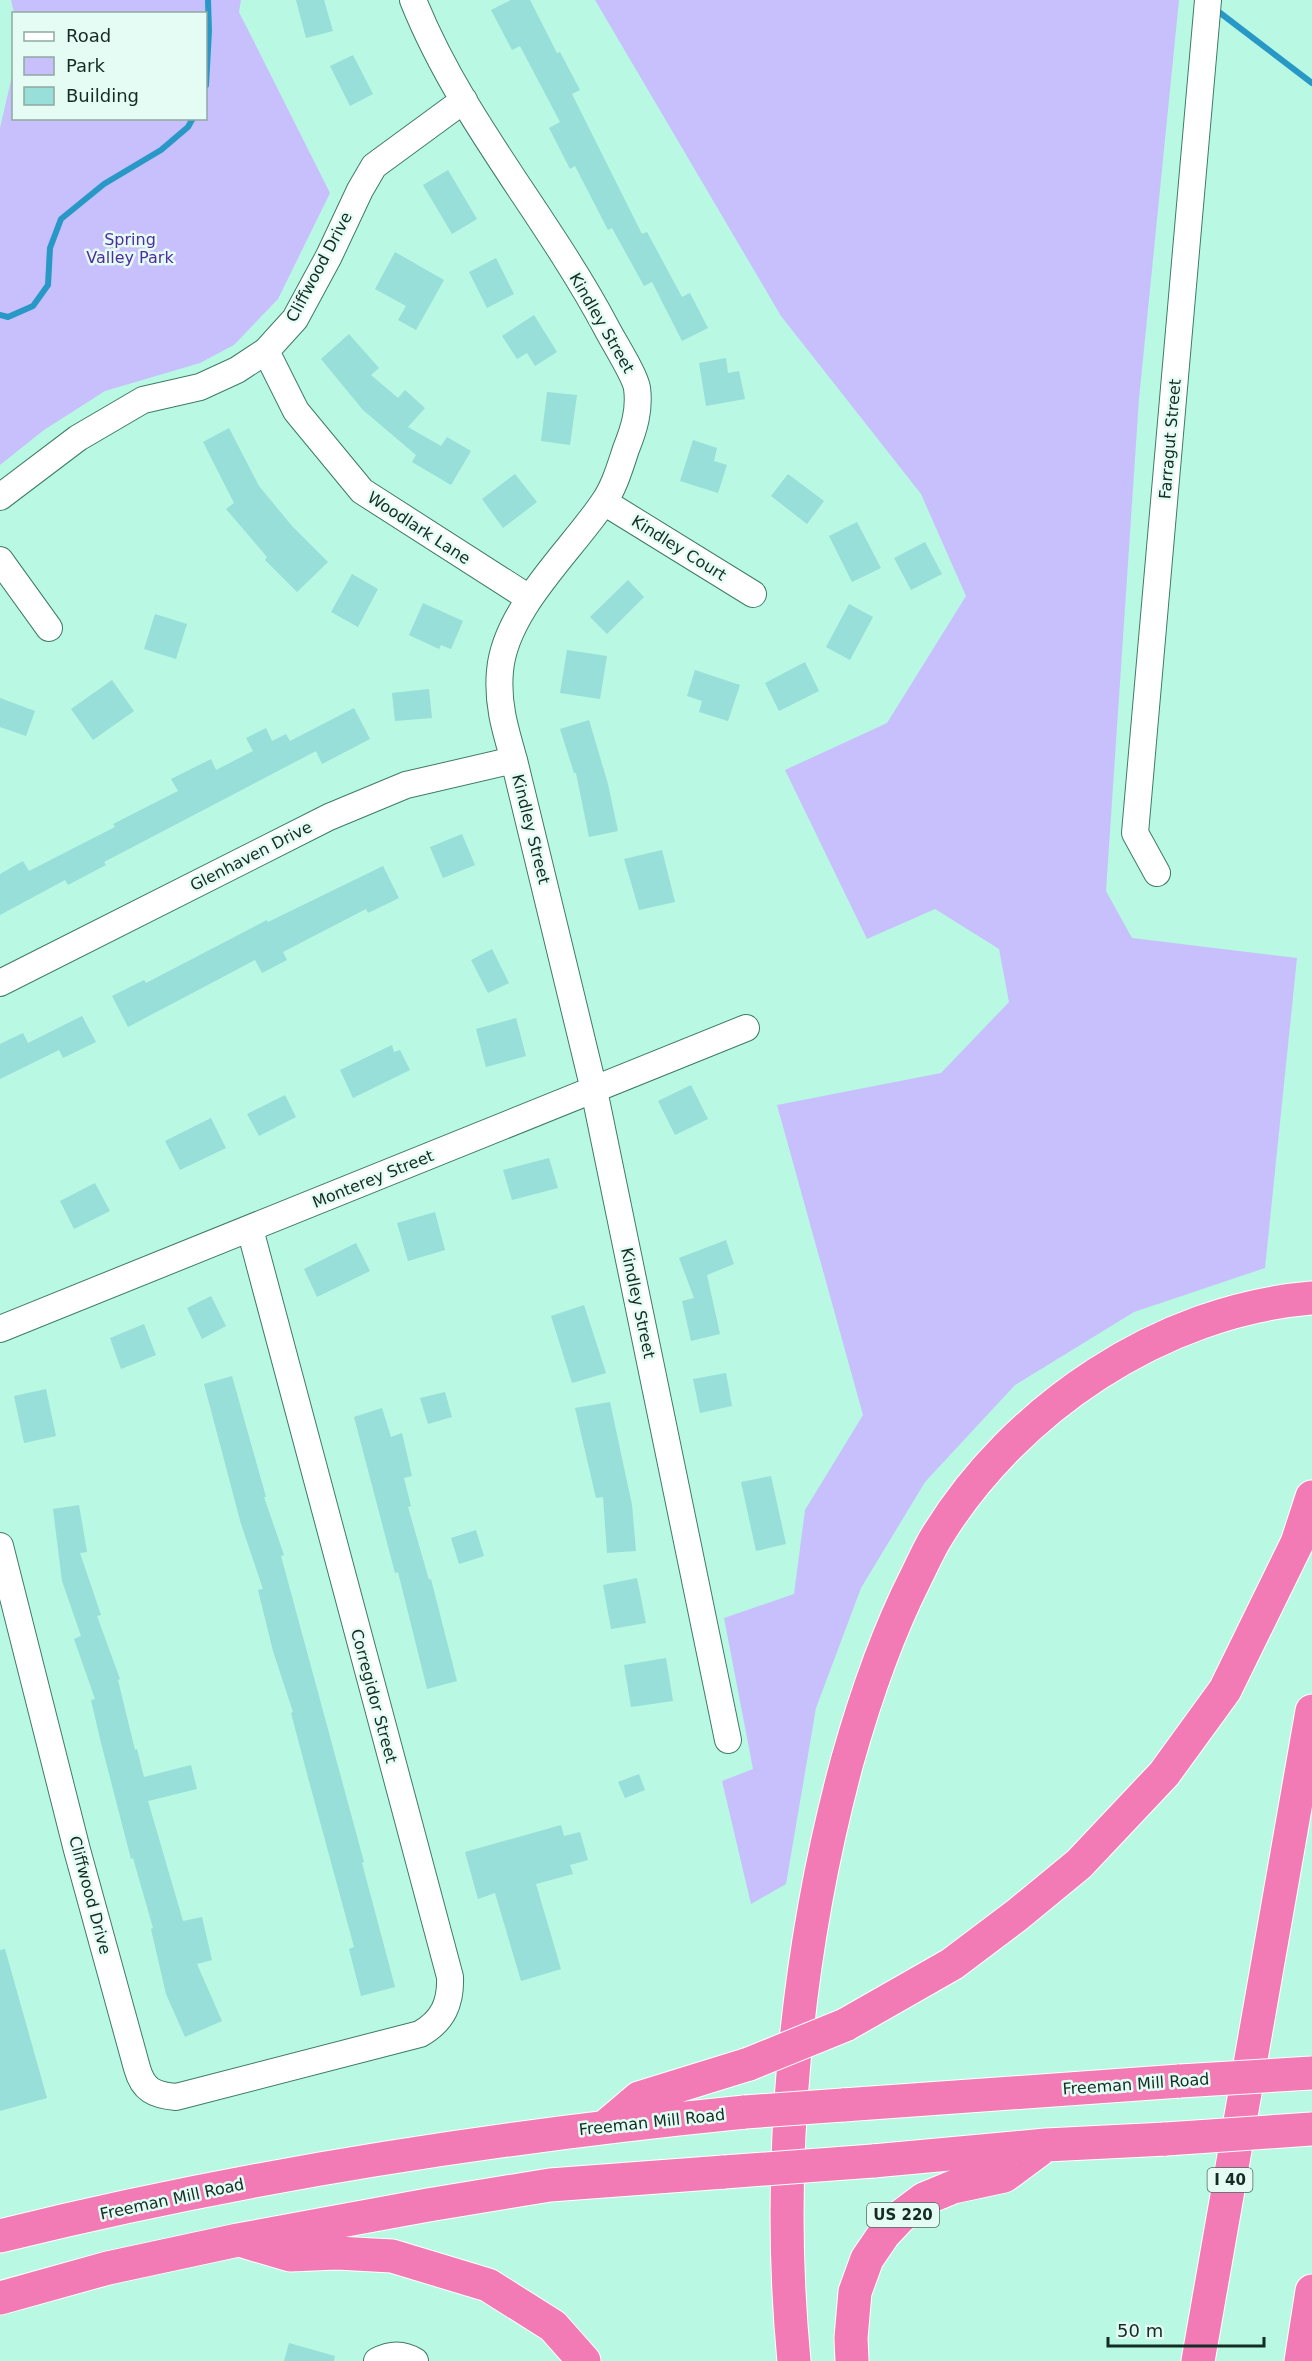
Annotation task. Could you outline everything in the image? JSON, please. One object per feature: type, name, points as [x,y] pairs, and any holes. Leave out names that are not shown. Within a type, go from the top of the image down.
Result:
[{"type":"highway","points":[[794,2361],[789,2316],[788,2190],[794,2068],[809,1949],[821,1869],[860,1716],[881,1653],[908,1593],[935,1538],[969,1488],[1005,1447],[1039,1415],[1126,1356],[1162,1338],[1257,1307],[1309,1299]]},
{"type":"highway","points":[[606,2126],[639,2097],[748,2064],[845,2025],[952,1964],[1079,1864],[1164,1774],[1225,1690],[1297,1543],[1312,1497]]},
{"type":"highway","name":"I 40","points":[[1198,2361],[1312,1711]]},
{"type":"highway","name":"Freeman Mill Road","points":[[0,2236],[205,2191],[367,2160],[606,2126],[745,2112],[1312,2073]]},
{"type":"highway","points":[[0,2298],[108,2268],[238,2240],[550,2185],[873,2161],[1046,2145],[1312,2129]]},
{"type":"highway","name":"US 220","points":[[852,2361],[851,2338],[855,2292],[867,2259],[900,2217],[924,2199],[953,2187],[1004,2176],[1046,2145]]},
{"type":"highway","points":[[238,2240],[290,2255],[337,2253],[392,2256],[488,2284],[553,2326],[584,2361]]},
{"type":"highway","points":[[1301,2361],[1311,2323]]},
{"type":"highway","points":[[1311,2323],[1311,2361]]},
{"type":"street","name":"Kindley Street","points":[[413,0],[426,34],[464,100],[594,305],[637,386],[637,419],[622,463],[604,502],[529,598],[510,634],[500,670],[500,712],[514,760],[594,1090],[728,1740]]},
{"type":"street","name":"Farragut Street","points":[[1157,873],[1135,833],[1208,0]]},
{"type":"street","name":"Cliffwood Drive","points":[[0,497],[78,438],[143,400],[200,387],[237,370],[266,351],[295,319],[374,166],[464,100]]},
{"type":"street","name":"Woodlark Lane","points":[[266,351],[296,411],[363,491],[529,598]]},
{"type":"street","name":"Kindley Court","points":[[604,502],[753,594]]},
{"type":"street","points":[[0,560],[49,628]]},
{"type":"street","name":"Glenhaven Drive","points":[[0,983],[329,817],[406,785],[514,760]]},
{"type":"street","name":"Monterey Street","points":[[0,1329],[747,1028]]},
{"type":"street","name":"Corregidor Street","points":[[250,1229],[450,1977],[451,1992],[438,2021],[420,2034],[300,2066]]},
{"type":"street","name":"Cliffwood Drive","points":[[0,1545],[77,1850],[140,2079],[154,2094],[176,2097],[300,2066]]},
{"type":"street","points":[[377,2361],[386,2356],[399,2355],[415,2361]]},
{"type":"green space","name":"Spring Valley Park","points":[[11,0],[241,0],[239,12],[330,193],[278,299],[234,345],[200,363],[105,391],[44,430],[0,465],[0,128],[12,76],[12,120],[207,120],[207,12],[14,12]]},
{"type":"green space","points":[[595,0],[1179,0],[1139,399],[1106,891],[1132,938],[1297,958],[1265,1268],[1134,1312],[1015,1385],[925,1482],[861,1588],[816,1708],[786,1884],[751,1904],[722,1781],[753,1769],[724,1618],[794,1594],[805,1510],[863,1415],[777,1105],[941,1073],[1009,1002],[999,949],[935,909],[867,939],[785,770],[887,723],[966,596],[921,494],[781,316]]},
{"type":"building","points":[[296,0],[324,0],[333,31],[306,38]]},
{"type":"building","points":[[511,0],[530,0],[557,53],[560,52],[580,90],[572,94],[642,234],[647,232],[682,297],[690,293],[708,328],[682,341],[652,282],[644,286],[612,228],[608,230],[575,166],[570,169],[549,128],[560,122],[520,46],[512,50],[491,10]]},
{"type":"building","points":[[353,55],[373,94],[350,106],[330,66]]},
{"type":"building","points":[[448,170],[477,219],[452,234],[423,185]]},
{"type":"building","points":[[395,252],[444,280],[416,330],[398,320],[406,306],[375,289]]},
{"type":"building","points":[[496,258],[514,294],[487,308],[469,272]]},
{"type":"building","points":[[534,315],[557,352],[535,366],[527,353],[517,359],[502,336]]},
{"type":"building","points":[[349,334],[379,368],[371,375],[398,398],[405,390],[425,408],[408,427],[441,446],[447,437],[471,451],[451,485],[412,462],[416,455],[363,410],[321,359]]},
{"type":"building","points":[[726,358],[728,373],[739,371],[745,399],[706,406],[699,363]]},
{"type":"building","points":[[547,392],[577,395],[570,445],[541,441]]},
{"type":"building","points":[[229,428],[259,486],[292,526],[328,562],[297,592],[265,560],[267,557],[226,509],[234,503],[203,442]]},
{"type":"building","points":[[693,440],[717,448],[714,461],[727,465],[718,493],[680,481]]},
{"type":"building","points":[[515,474],[537,502],[503,528],[482,499]]},
{"type":"building","points":[[788,474],[824,501],[807,524],[771,496]]},
{"type":"building","points":[[857,522],[881,568],[852,582],[829,536]]},
{"type":"building","points":[[925,542],[942,574],[911,590],[894,558]]},
{"type":"building","points":[[352,574],[378,589],[358,627],[331,612]]},
{"type":"building","points":[[628,580],[644,597],[607,634],[590,617]]},
{"type":"building","points":[[423,603],[463,621],[451,649],[441,645],[439,649],[409,635]]},
{"type":"building","points":[[849,604],[873,617],[850,660],[826,647]]},
{"type":"building","points":[[155,614],[187,624],[176,659],[144,649]]},
{"type":"building","points":[[567,650],[607,656],[600,699],[560,693]]},
{"type":"building","points":[[805,662],[819,691],[779,711],[765,683]]},
{"type":"building","points":[[695,670],[740,685],[728,721],[699,712],[702,701],[687,696]]},
{"type":"building","points":[[112,680],[134,711],[93,740],[71,709]]},
{"type":"building","points":[[429,689],[432,718],[395,721],[392,693]]},
{"type":"building","points":[[0,698],[35,711],[26,736],[0,727]]},
{"type":"building","points":[[354,708],[370,739],[322,764],[316,751],[104,862],[106,865],[68,885],[65,880],[0,915],[0,874],[23,861],[29,871],[115,827],[113,824],[178,791],[171,779],[211,759],[216,770],[253,751],[246,738],[266,728],[272,741],[286,734],[290,741]]},
{"type":"building","points":[[589,720],[608,784],[618,831],[589,837],[576,773],[574,773],[560,729]]},
{"type":"building","points":[[462,834],[475,865],[443,878],[430,847]]},
{"type":"building","points":[[662,850],[675,902],[639,910],[624,859]]},
{"type":"building","points":[[383,866],[399,898],[368,913],[366,909],[283,952],[287,960],[262,973],[255,960],[128,1027],[112,996],[144,980],[146,983],[267,920],[268,922]]},
{"type":"building","points":[[492,949],[509,983],[488,993],[471,960]]},
{"type":"building","points":[[82,1016],[96,1042],[63,1058],[59,1050],[0,1079],[0,1044],[23,1033],[28,1043]]},
{"type":"building","points":[[516,1018],[526,1056],[486,1067],[476,1029]]},
{"type":"building","points":[[392,1045],[394,1052],[400,1050],[410,1070],[353,1098],[340,1070]]},
{"type":"building","points":[[691,1085],[708,1119],[675,1135],[658,1101]]},
{"type":"building","points":[[285,1095],[296,1117],[259,1136],[247,1114]]},
{"type":"building","points":[[211,1118],[226,1148],[180,1170],[165,1141]]},
{"type":"building","points":[[549,1158],[558,1188],[512,1200],[503,1170]]},
{"type":"building","points":[[95,1183],[110,1211],[74,1229],[60,1201]]},
{"type":"building","points":[[435,1212],[445,1250],[408,1261],[397,1223]]},
{"type":"building","points":[[726,1240],[734,1264],[707,1275],[720,1334],[691,1341],[682,1301],[694,1298],[679,1258]]},
{"type":"building","points":[[356,1243],[370,1271],[317,1297],[304,1269]]},
{"type":"building","points":[[211,1296],[226,1326],[202,1339],[187,1308]]},
{"type":"building","points":[[584,1305],[606,1373],[572,1383],[551,1316]]},
{"type":"building","points":[[144,1324],[156,1355],[121,1369],[110,1338]]},
{"type":"building","points":[[726,1373],[732,1406],[700,1413],[693,1379]]},
{"type":"building","points":[[232,1376],[266,1497],[264,1497],[284,1555],[281,1556],[364,1862],[362,1863],[395,1987],[361,1996],[349,1949],[354,1947],[291,1713],[293,1712],[273,1651],[258,1590],[263,1589],[241,1524],[204,1384]]},
{"type":"building","points":[[46,1389],[56,1436],[24,1443],[14,1396]]},
{"type":"building","points":[[445,1392],[452,1417],[428,1424],[420,1398]]},
{"type":"building","points":[[610,1402],[632,1505],[636,1551],[607,1553],[603,1497],[596,1498],[575,1408]]},
{"type":"building","points":[[382,1408],[391,1437],[402,1433],[412,1476],[404,1478],[411,1506],[408,1507],[429,1580],[431,1579],[457,1681],[427,1689],[398,1572],[395,1573],[354,1417]]},
{"type":"building","points":[[771,1476],[786,1544],[756,1551],[741,1482]]},
{"type":"building","points":[[79,1505],[87,1552],[80,1553],[101,1615],[97,1616],[120,1679],[118,1680],[135,1750],[137,1749],[144,1777],[191,1765],[197,1789],[148,1801],[183,1921],[202,1917],[212,1960],[197,1964],[222,2021],[185,2037],[166,1994],[151,1929],[153,1928],[133,1858],[131,1859],[101,1743],[91,1700],[95,1699],[74,1639],[81,1636],[62,1581],[53,1509]]},
{"type":"building","points":[[476,1530],[484,1556],[459,1564],[451,1538]]},
{"type":"building","points":[[637,1578],[646,1623],[611,1629],[603,1585]]},
{"type":"building","points":[[666,1658],[673,1701],[631,1707],[624,1665]]},
{"type":"building","points":[[639,1774],[645,1790],[625,1798],[618,1782]]},
{"type":"building","points":[[561,1825],[564,1836],[580,1832],[588,1860],[570,1865],[573,1874],[536,1884],[561,1969],[521,1981],[495,1893],[478,1899],[465,1852]]},
{"type":"building","points":[[5,1949],[47,2098],[0,2111],[0,1950]]},
{"type":"building","points":[[289,2343],[335,2356],[334,2361],[284,2361]]},
{"type":"waterway","points":[[207,67],[208,0]]},
{"type":"waterway","points":[[1215,9],[1312,83]]},
{"type":"waterway","points":[[0,315],[8,317],[33,306],[48,285],[50,248],[61,219],[104,184],[161,150],[188,127],[192,120]]}]
